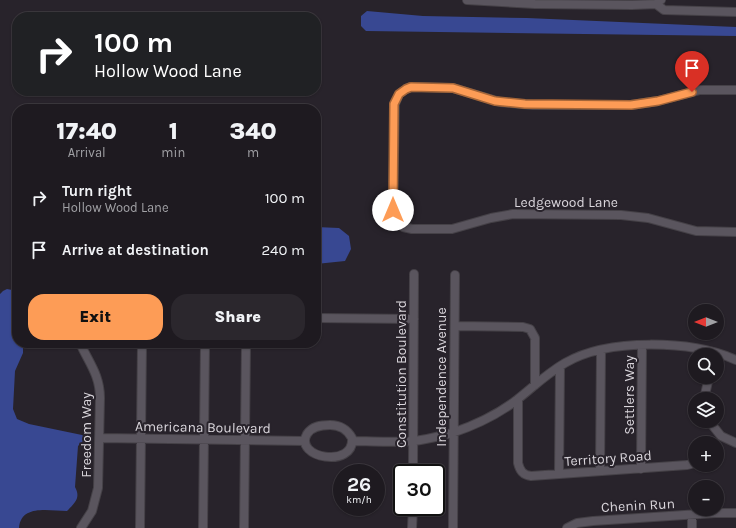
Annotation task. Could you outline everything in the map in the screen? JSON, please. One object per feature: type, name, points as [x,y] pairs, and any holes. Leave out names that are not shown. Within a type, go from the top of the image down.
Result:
[{"type":"street","points":[[467,0],[535,4],[632,6],[659,2],[664,10],[736,12]]},
{"type":"street","name":"Ledgewood Lane","points":[[736,90],[700,90],[654,102],[627,105],[513,104],[495,101],[450,88],[411,87],[401,92],[394,104],[393,199],[394,213],[399,223],[403,227],[410,229],[447,230],[491,218],[513,214],[621,215],[648,218],[696,231],[736,232]]},
{"type":"street","name":"Constitution Boulevard","points":[[413,464],[414,274]]},
{"type":"street","name":"Independence Avenue","points":[[453,528],[455,275]]},
{"type":"street","points":[[321,318],[414,319]]},
{"type":"street","points":[[455,326],[523,327],[530,329],[535,338],[535,385]]},
{"type":"street","points":[[353,441],[413,441],[454,432],[483,420],[518,399],[560,367],[577,358],[601,351],[620,347],[642,345],[674,345],[688,348]]},
{"type":"street","name":"Settlers Way","points":[[641,469],[642,345]]},
{"type":"street","name":"Freedom Way","points":[[81,528],[92,511],[98,493],[100,438],[100,388],[95,372],[83,348]]},
{"type":"street","points":[[140,528],[142,348]]},
{"type":"street","points":[[203,528],[205,348]]},
{"type":"street","points":[[244,528],[246,348]]},
{"type":"street","points":[[600,471],[601,351]]},
{"type":"street","points":[[724,357],[736,360]]},
{"type":"street","points":[[559,474],[560,367]]},
{"type":"street","name":"Territory Road","points":[[518,399],[518,463],[523,473],[531,476],[688,465]]},
{"type":"street","points":[[330,425],[345,429],[350,434],[353,441],[352,446],[348,451],[332,457],[314,454],[308,448],[305,441],[312,429],[319,426],[330,425]]},
{"type":"street","points":[[715,428],[721,436]]},
{"type":"street","points":[[724,437],[736,443]]},
{"type":"street","name":"Americana Boulevard","points":[[100,438],[305,441]]},
{"type":"street","name":"Chenin Run","points":[[724,514],[736,514]]},
{"type":"street","name":"Chenin Run","points":[[567,528],[577,523],[598,524],[688,515]]},
{"type":"street","points":[[412,528],[413,516]]},
{"type":"street","points":[[692,516],[692,528]]},
{"type":"water","points":[[367,11],[423,16],[527,18],[736,27],[736,36],[366,31],[361,26],[361,16]]},
{"type":"water","points":[[321,227],[339,228],[349,236],[351,249],[345,261],[321,263]]},
{"type":"water","points":[[7,289],[12,290],[12,348],[23,348],[23,353],[15,371],[13,409],[17,419],[29,424],[82,435],[86,438],[78,446],[75,487],[77,497],[75,503],[67,511],[37,510],[30,512],[21,520],[19,528],[0,528],[0,294]]},
{"type":"route","points":[[393,210],[394,104],[398,95],[408,88],[450,88],[500,102],[513,104],[549,105],[636,105],[650,103],[692,92]]}]
